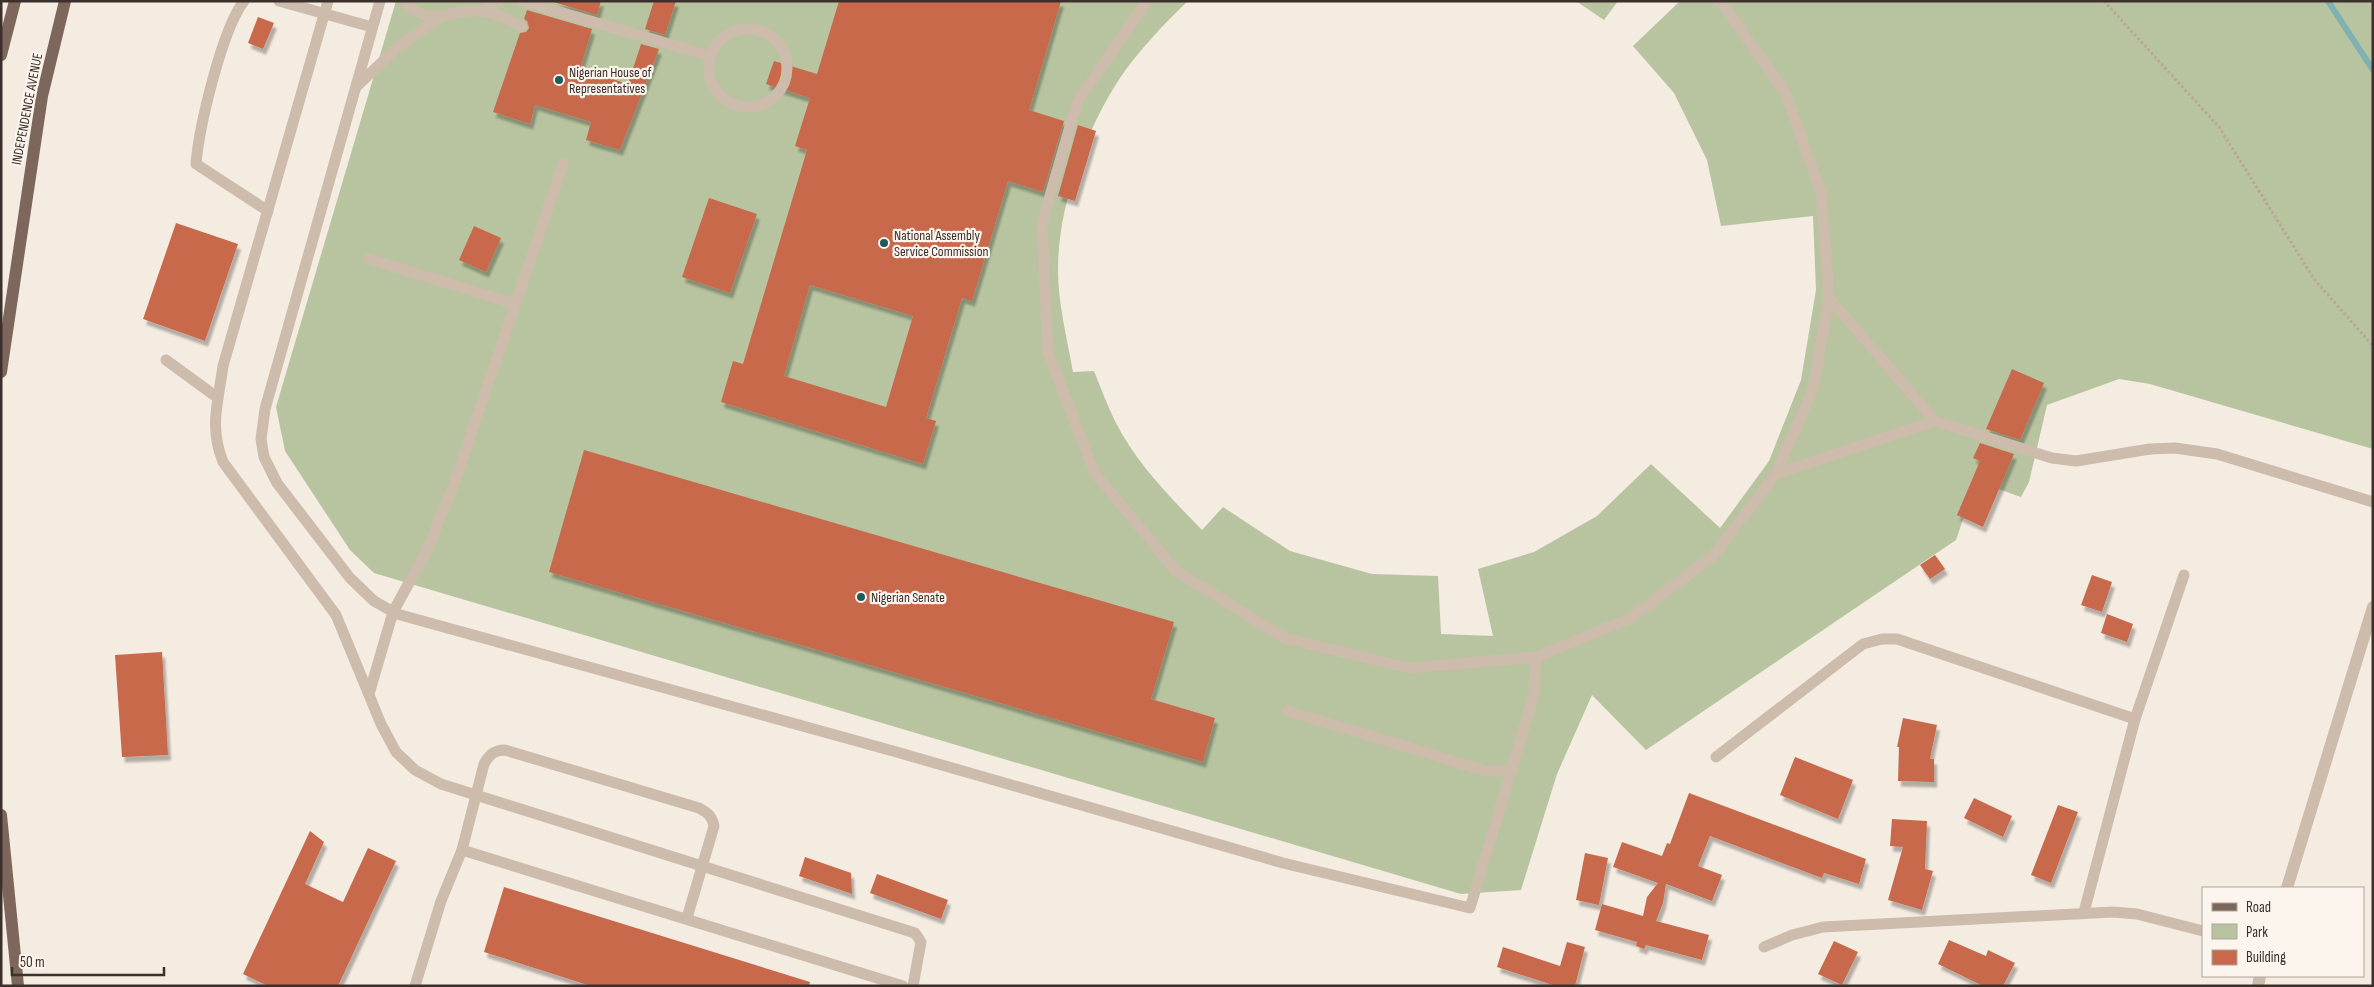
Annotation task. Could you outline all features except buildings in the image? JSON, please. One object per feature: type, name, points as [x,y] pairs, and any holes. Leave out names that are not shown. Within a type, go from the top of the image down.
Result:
[{"type":"main road","points":[[1,55],[15,1]]},
{"type":"main road","name":"INDEPENDENCE AVENUE","points":[[1,372],[42,96],[65,1]]},
{"type":"main road","points":[[1,815],[18,986]]},
{"type":"street","points":[[2287,887],[2373,607]]},
{"type":"lane","points":[[244,1],[238,8],[223,45],[198,141],[196,164],[268,211]]},
{"type":"lane","points":[[279,1],[372,27]]},
{"type":"lane","points":[[328,1],[223,366],[214,427],[216,444],[223,462],[336,615],[381,724],[396,752],[415,770],[441,784],[915,933],[921,942],[913,986]]},
{"type":"lane","points":[[380,1],[265,408],[261,439],[264,457],[277,483],[350,578],[374,601],[393,612],[893,751],[1283,863],[1470,908],[1534,695],[1536,656]]},
{"type":"lane","points":[[404,1],[418,14],[439,18]]},
{"type":"lane","points":[[483,11],[498,1]]},
{"type":"lane","points":[[522,1],[710,56]]},
{"type":"lane","points":[[1147,1],[1077,102],[1042,224],[1048,352],[1094,472],[1176,571],[1284,638],[1409,668],[1536,656],[1632,618],[1714,555],[1776,474],[1813,389],[1829,298],[1821,192],[1785,92],[1723,3]]},
{"type":"lane","points":[[357,86],[399,46],[439,18],[466,10],[483,11],[522,26]]},
{"type":"lane","points":[[748,28],[760,30],[780,44],[786,56],[788,69],[785,82],[778,94],[768,102],[756,107],[742,107],[729,102],[718,94],[712,82],[709,69],[710,56],[716,45],[735,30],[748,28]]},
{"type":"lane","points":[[369,694],[393,612],[427,550],[454,484],[563,164]]},
{"type":"lane","points":[[369,258],[515,304]]},
{"type":"lane","points":[[1829,298],[1935,421],[2052,458],[2076,461],[2150,449],[2175,448],[2217,454],[2373,502]]},
{"type":"lane","points":[[166,360],[218,398]]},
{"type":"lane","points":[[1776,474],[1935,421]]},
{"type":"lane","points":[[2084,912],[2134,719],[2184,575]]},
{"type":"lane","points":[[1716,757],[1863,644],[1882,639],[1897,639],[2134,719]]},
{"type":"lane","points":[[1288,711],[1486,771],[1512,770]]},
{"type":"lane","points":[[415,986],[441,901],[462,850],[484,764],[489,756],[497,750],[504,750],[699,808],[712,817],[714,826],[687,918]]},
{"type":"lane","points":[[462,850],[903,986]]},
{"type":"lane","points":[[1764,947],[1792,935],[1823,928],[2084,912],[2137,914],[2202,930]]},
{"type":"path","points":[[2104,1],[2218,127],[2314,279],[2373,346]]},
{"type":"green space","points":[[396,1],[1188,1],[1135,57],[1120,78],[1096,121],[1076,170],[1063,221],[1058,270],[1061,308],[1073,372],[1094,371],[1115,421],[1133,451],[1177,505],[1202,530],[1223,507],[1290,551],[1372,574],[1438,576],[1441,634],[1493,636],[1478,569],[1534,552],[1597,516],[1651,464],[1720,528],[1769,461],[1801,380],[1816,290],[1813,216],[1721,226],[1707,160],[1674,93],[1633,46],[1680,1],[2373,1],[2373,449],[2150,384],[2119,379],[2047,405],[2029,482],[2021,497],[1976,481],[1956,540],[1646,750],[1592,695],[1557,774],[1521,890],[1461,894],[374,573],[350,550],[285,451],[276,407]]},
{"type":"green space","points":[[1576,1],[1618,1],[1604,20]]},
{"type":"waterway","points":[[2328,1],[2373,70]]},
{"type":"place","name":"Nigerian House of Representatives","points":[[559,80]]},
{"type":"place","name":"National Assembly Service Commission","points":[[884,243]]},
{"type":"place","name":"Nigerian Senate","points":[[861,597]]}]
